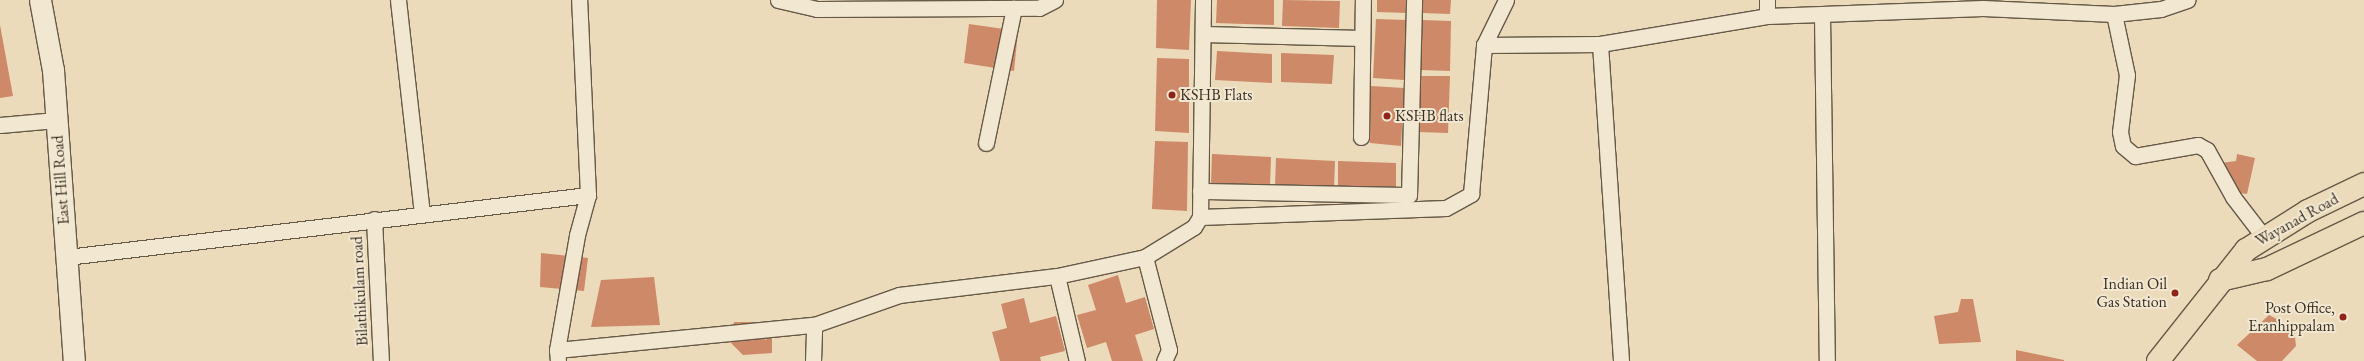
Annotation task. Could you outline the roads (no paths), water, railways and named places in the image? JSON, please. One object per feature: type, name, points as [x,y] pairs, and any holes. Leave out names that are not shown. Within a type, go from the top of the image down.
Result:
[{"type":"main road","name":"Wayanad Road","points":[[2158,361],[2220,280],[2246,250],[2263,236],[2364,184]]},
{"type":"main road","name":"Wayanad Road","points":[[2220,280],[2267,269],[2364,223]]},
{"type":"street","name":"East Hill Road","points":[[40,0],[52,70],[74,361]]},
{"type":"street","points":[[398,0],[422,214]]},
{"type":"street","points":[[579,0],[588,195],[577,235],[557,356],[814,325],[898,295],[1057,276],[1145,257],[1194,227],[1200,217],[1203,0]]},
{"type":"street","points":[[778,0],[817,9],[908,4],[1039,8],[1055,0]]},
{"type":"street","points":[[1361,137],[1363,0]]},
{"type":"street","points":[[1200,191],[1409,195],[1414,0]]},
{"type":"street","points":[[1200,217],[1446,208],[1471,194],[1484,45],[1506,0]]},
{"type":"street","points":[[1767,0],[1767,16]]},
{"type":"street","points":[[1484,45],[1600,44],[1767,16],[1983,8],[2114,14],[2161,9],[2187,0]]},
{"type":"street","points":[[986,143],[1014,8]]},
{"type":"street","points":[[2114,14],[2127,75],[2120,132],[2123,146],[2135,156],[2198,145],[2207,150],[2233,198],[2263,236]]},
{"type":"street","points":[[1822,15],[1827,361]]},
{"type":"street","points":[[1203,34],[1362,38]]},
{"type":"street","points":[[1600,44],[1621,361]]},
{"type":"street","points":[[0,125],[56,120]]},
{"type":"street","points":[[67,257],[588,195]]},
{"type":"street","name":"Bilathikulam road","points":[[374,220],[381,361]]},
{"type":"street","points":[[1145,257],[1169,350],[1164,361]]},
{"type":"street","points":[[1057,276],[1077,361]]},
{"type":"street","points":[[813,361],[814,325]]},
{"type":"place","name":"KSHB Flats","points":[[1172,95]]},
{"type":"place","name":"KSHB flats","points":[[1387,116]]},
{"type":"place","name":"Indian Oil Gas Station","points":[[2175,293]]},
{"type":"place","name":"Post Office, Eranhippalam","points":[[2343,317]]}]
